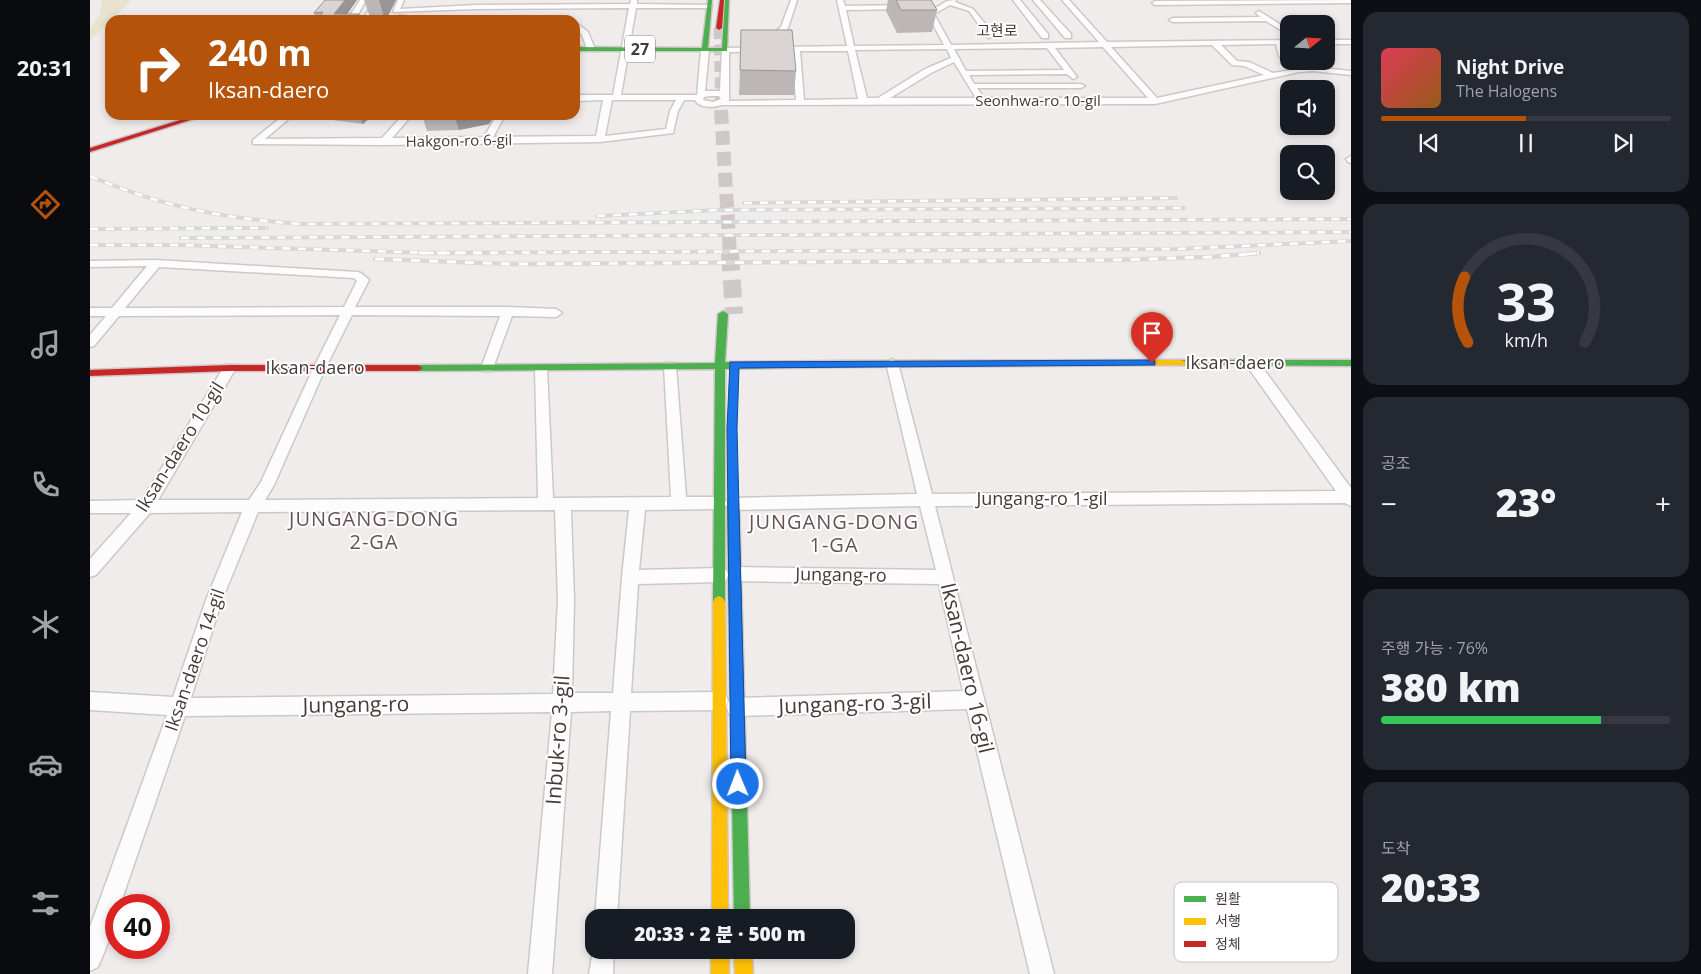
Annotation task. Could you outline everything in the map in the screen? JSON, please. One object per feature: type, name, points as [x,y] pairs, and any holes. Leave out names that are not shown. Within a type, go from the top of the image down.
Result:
[{"type":"street","points":[[354,15],[363,0]]},
{"type":"street","points":[[369,15],[379,0]]},
{"type":"street","points":[[393,15],[401,0]]},
{"type":"street","points":[[407,15],[417,2],[452,0]]},
{"type":"street","points":[[472,0],[477,5],[476,7]]},
{"type":"street","points":[[499,0],[507,7]]},
{"type":"street","points":[[565,7],[578,0]]},
{"type":"street","points":[[716,29],[722,0]]},
{"type":"street","points":[[700,96],[705,53],[727,0]]},
{"type":"street","points":[[761,49],[784,28],[794,0]]},
{"type":"street","points":[[1016,0],[1045,36]]},
{"type":"street","points":[[1036,0],[1068,36]]},
{"type":"street","points":[[1065,0],[1155,101]]},
{"type":"street","points":[[1340,0],[1351,6]]},
{"type":"street","points":[[982,101],[971,86],[957,58],[930,13],[951,1],[971,10],[990,36]]},
{"type":"street","points":[[1243,1],[1280,28]]},
{"type":"street","points":[[1153,2],[1351,1]]},
{"type":"street","points":[[395,11],[476,7],[565,7],[634,3],[711,2],[716,29],[724,53],[723,99]]},
{"type":"street","points":[[1153,2],[1161,9]]},
{"type":"street","points":[[600,139],[626,49],[634,3]]},
{"type":"street","points":[[863,101],[841,4],[918,6]]},
{"type":"street","points":[[469,15],[476,7]]},
{"type":"street","points":[[551,7],[565,15]]},
{"type":"street","points":[[1167,14],[1180,26]]},
{"type":"street","points":[[1174,20],[1266,19]]},
{"type":"street","points":[[580,29],[585,34],[591,49]]},
{"type":"street","points":[[1193,38],[1200,44]]},
{"type":"street","points":[[1335,42],[1351,42]]},
{"type":"street","name":"고현로","points":[[705,53],[761,49],[1279,43]]},
{"type":"street","points":[[1214,44],[1235,63],[1246,64],[1271,75]]},
{"type":"street","points":[[1050,46],[1092,100]]},
{"type":"street","name":"27","points":[[580,49],[705,53]]},
{"type":"street","points":[[796,49],[800,102]]},
{"type":"street","points":[[879,102],[928,71],[957,58]]},
{"type":"street","name":"Seonhwa-ro 10-gil","points":[[580,98],[681,98],[700,96],[700,101],[705,104],[723,99],[744,104],[863,101],[1155,101],[1299,70]]},
{"type":"street","name":"Seonhwa-ro 10-gil","points":[[1322,70],[1351,73]]},
{"type":"street","points":[[964,73],[1069,72]]},
{"type":"street","points":[[971,86],[1081,86]]},
{"type":"street","name":"Hakgon-ro 6-gil","points":[[283,120],[256,142],[600,139],[670,131],[674,111],[681,98]]},
{"type":"street","points":[[90,150],[187,120]]},
{"type":"street","points":[[384,142],[404,120]]},
{"type":"street","points":[[486,141],[498,120]]},
{"type":"street","points":[[90,264],[156,263]]},
{"type":"street","points":[[90,343],[156,263]]},
{"type":"street","name":"Iksan-daero 14-gil","points":[[90,959],[179,707],[214,600],[252,507],[267,485],[319,369],[363,280],[356,275],[156,263]]},
{"type":"street","points":[[487,368],[508,311]]},
{"type":"street","points":[[90,312],[508,311],[556,313]]},
{"type":"street","points":[[720,909],[728,704],[728,500],[720,364],[728,314],[734,331]]},
{"type":"street","name":"Iksan-daero 16-gil","points":[[892,363],[1042,974]]},
{"type":"street","points":[[1252,363],[1350,498]]},
{"type":"street","name":"Iksan-daero","points":[[90,373],[230,368],[541,368],[720,364],[1351,363]]},
{"type":"street","points":[[670,366],[679,503]]},
{"type":"street","name":"Iksan-daero 10-gil","points":[[90,570],[146,507],[230,368]]},
{"type":"street","points":[[541,368],[555,504]]},
{"type":"street","name":"Jungang-ro 1-gil","points":[[728,500],[1350,498]]},
{"type":"street","points":[[90,507],[679,503],[728,500]]},
{"type":"street","points":[[607,909],[630,577],[638,502]]},
{"type":"street","name":"Inbuk-ro 3-gil","points":[[540,974],[562,703],[566,600],[555,504]]},
{"type":"street","points":[[728,574],[728,704],[741,909]]},
{"type":"street","name":"Jungang-ro","points":[[630,577],[728,574],[946,577]]},
{"type":"street","name":"Jungang-ro 3-gil","points":[[728,704],[974,700]]},
{"type":"street","name":"Jungang-ro","points":[[90,701],[179,707],[562,703],[728,704]]},
{"type":"street","points":[[601,974],[602,959]]},
{"type":"street","points":[[720,959],[720,974]]},
{"type":"street","points":[[743,959],[744,974]]},
{"type":"shaded area","points":[[102,0],[132,0],[117,15],[105,15],[105,26],[90,41],[90,28],[99,16]]},
{"type":"building","points":[[325,0],[345,0],[334,14],[359,14],[321,15],[323,12],[314,13]]},
{"type":"building","points":[[896,0],[931,0],[937,10],[901,10]]},
{"type":"building","points":[[741,30],[792,30],[796,71],[740,70]]},
{"type":"tunnel","points":[[719,28],[721,111]]},
{"type":"tunnel","points":[[721,110],[730,254]]},
{"type":"tunnel","points":[[730,253],[734,314]]},
{"type":"railway","points":[[90,176],[142,196],[193,209],[244,218],[300,224],[1351,219]]},
{"type":"railway","points":[[744,203],[1176,198]]},
{"type":"railway","points":[[597,216],[719,210],[1184,208]]},
{"type":"railway","points":[[90,229],[267,228]]},
{"type":"railway","points":[[181,238],[1351,232]]},
{"type":"railway","points":[[430,253],[1177,249],[1351,241]]},
{"type":"railway","points":[[90,245],[179,245],[430,253]]},
{"type":"railway","points":[[419,253],[430,253]]},
{"type":"railway","points":[[430,253],[495,253]]},
{"type":"railway","points":[[375,259],[511,264],[1114,260],[1210,257],[1259,253],[1248,254]]},
{"type":"traffic: fast","points":[[705,50],[710,0]]},
{"type":"traffic: fast","points":[[580,49],[725,50],[727,0]]},
{"type":"traffic: fast","points":[[719,602],[720,364],[723,314]]},
{"type":"traffic: fast","points":[[1181,363],[1351,363]]},
{"type":"traffic: fast","points":[[418,368],[842,364]]},
{"type":"traffic: fast","points":[[733,502],[742,909]]},
{"type":"traffic: slow","points":[[842,364],[1181,363]]},
{"type":"traffic: slow","points":[[719,602],[720,909]]},
{"type":"traffic: slow","points":[[720,959],[720,974]]},
{"type":"traffic: slow","points":[[743,959],[744,974]]},
{"type":"traffic: jam","points":[[719,28],[722,0]]},
{"type":"traffic: jam","points":[[90,150],[187,120]]},
{"type":"traffic: jam","points":[[90,373],[230,368],[418,368]]},
{"type":"district","name":"JUNGANG-DONG 2-GA","points":[[374,530]]},
{"type":"district","name":"JUNGANG-DONG 1-GA","points":[[834,534]]},
{"type":"route","points":[[738,784],[736,574],[732,429],[734,364],[1152,363]]}]
